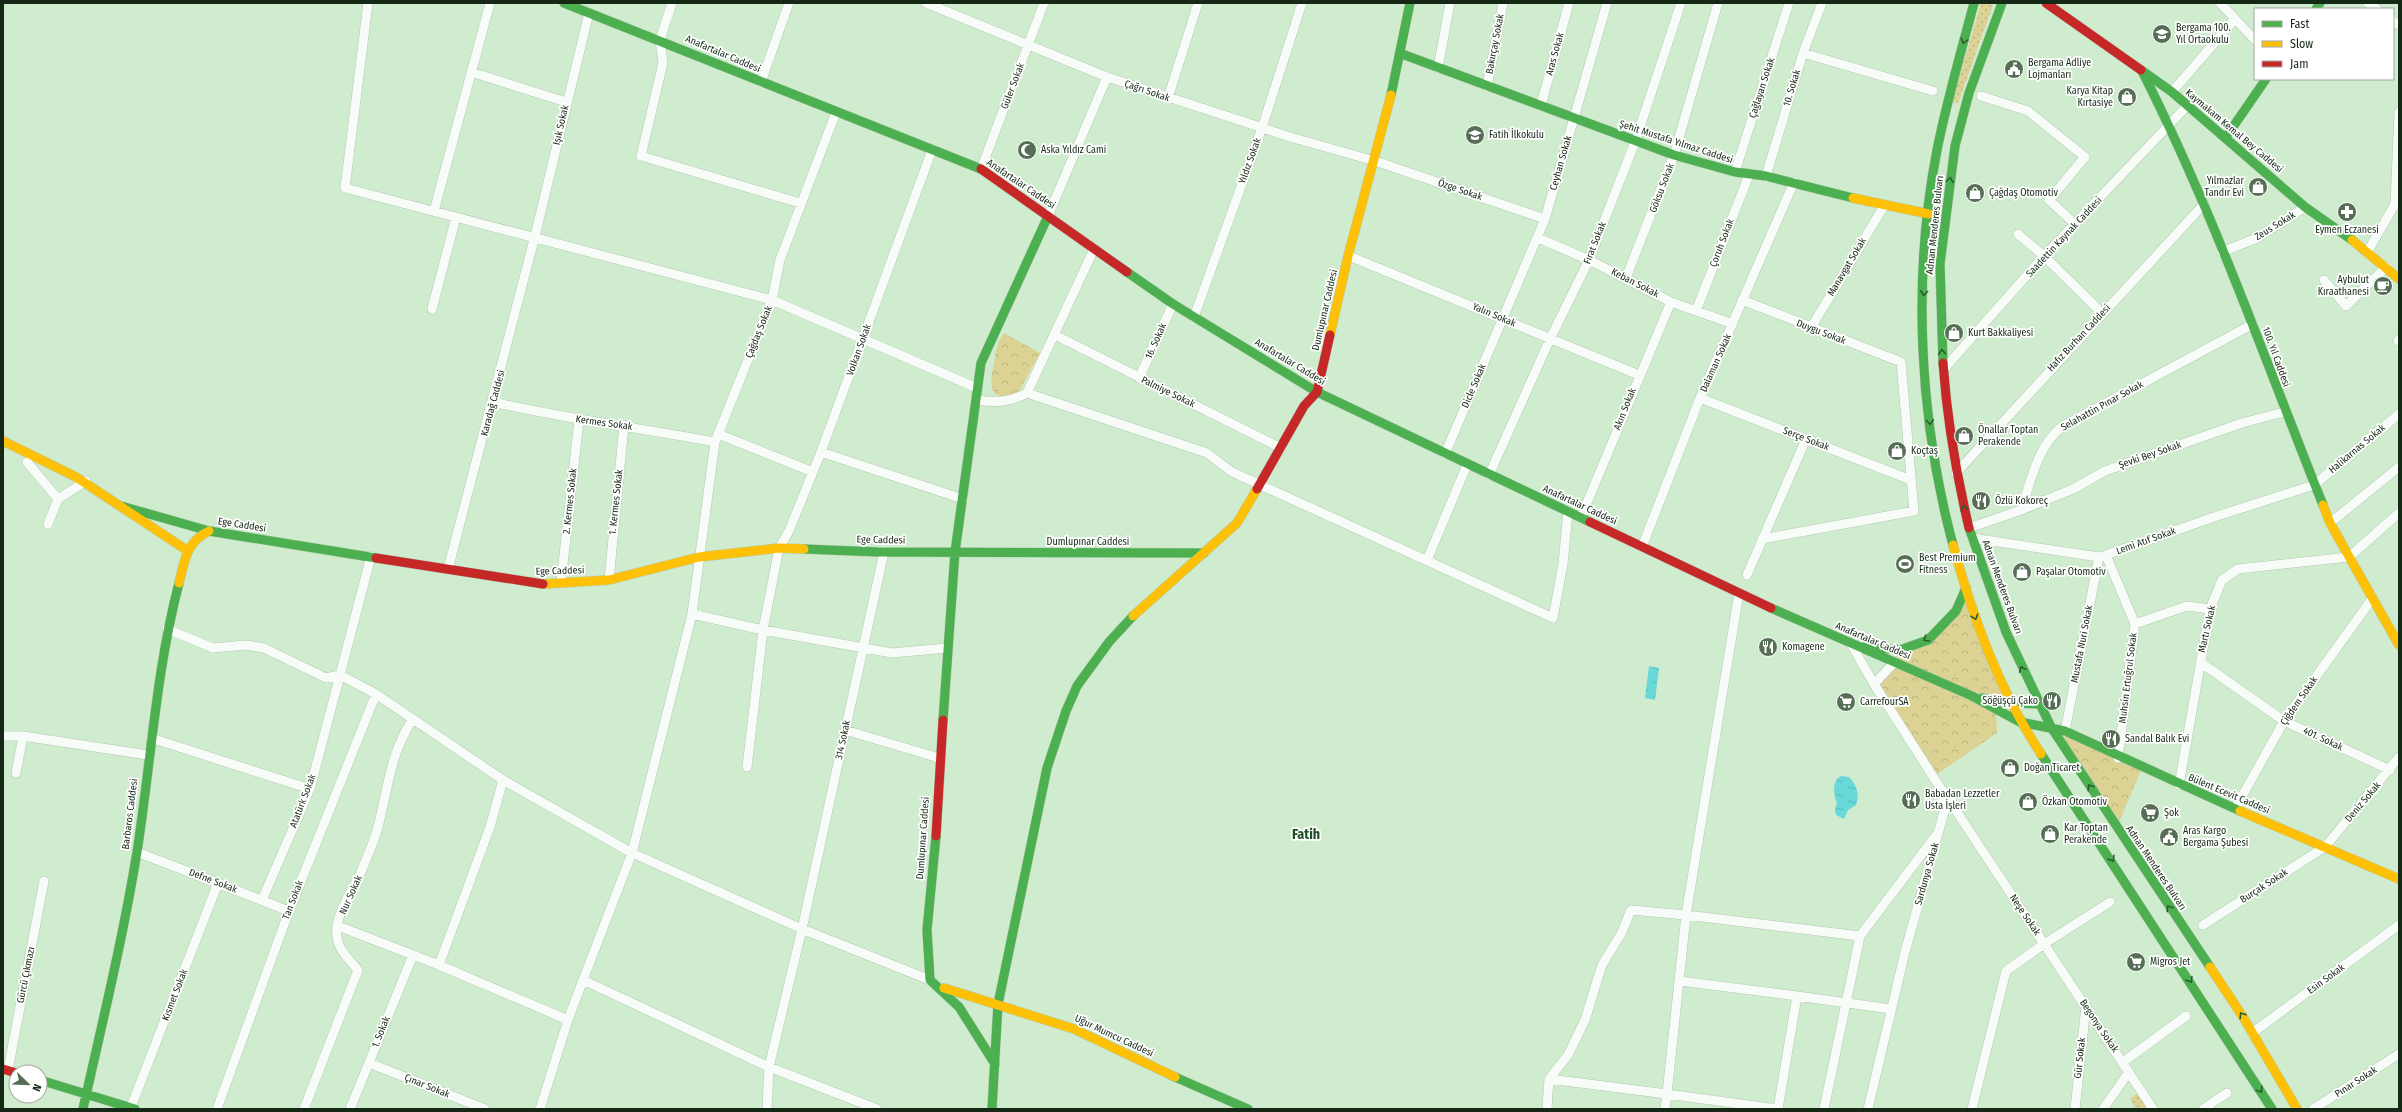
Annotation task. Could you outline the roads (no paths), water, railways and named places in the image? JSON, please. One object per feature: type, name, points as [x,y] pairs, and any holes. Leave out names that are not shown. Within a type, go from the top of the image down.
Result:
[{"type":"street","points":[[368,3],[345,188],[535,236],[772,300],[977,388]]},
{"type":"street","points":[[434,211],[490,3]]},
{"type":"street","name":"Anafartalar Caddesi","points":[[564,3],[981,169],[1173,304],[1317,392],[1467,465],[1581,517],[1739,593],[1851,644],[1972,696],[2020,722]]},
{"type":"street","points":[[672,3],[660,40],[663,63],[642,156],[800,203]]},
{"type":"street","points":[[761,82],[789,3]]},
{"type":"street","name":"Çağrı Sokak","points":[[926,3],[1030,44],[1106,77],[1262,128],[1375,161]]},
{"type":"street","name":"Güler Sokak","points":[[981,169],[1030,44],[1044,3]]},
{"type":"street","points":[[1168,98],[1198,3]]},
{"type":"street","name":"Yıldız Sokak","points":[[1194,317],[1262,128],[1302,3]]},
{"type":"street","name":"Dumlupınar Caddesi","points":[[930,980],[927,930],[936,834],[939,758],[955,552],[1204,553],[1237,523],[1304,406],[1317,392],[1348,256],[1375,161],[1402,54],[1410,3]]},
{"type":"street","points":[[1438,68],[1450,3]]},
{"type":"street","name":"Bakırçay Sokak","points":[[1487,86],[1503,3]]},
{"type":"street","name":"Aras Sokak","points":[[1541,105],[1569,3]]},
{"type":"street","name":"Ceyhan Sokak","points":[[1503,318],[1545,219],[1607,3]]},
{"type":"street","name":"Fırat Sokak","points":[[1489,475],[1550,339],[1589,260],[1635,142],[1681,3]]},
{"type":"street","name":"Göksu Sokak","points":[[1626,278],[1674,155],[1718,3]]},
{"type":"street","name":"Çağlayan Sokak","points":[[1735,172],[1789,3]]},
{"type":"street","name":"10. Sokak","points":[[1766,176],[1803,53],[1822,3]]},
{"type":"street","name":"Adnan Menderes Bulvarı","points":[[1974,3],[1947,106],[1937,152],[1929,214],[1922,322],[1927,392],[1938,481],[1949,532],[1976,619],[2010,703],[2020,722],[2136,896],[2272,1109]]},
{"type":"street","name":"Adnan Menderes Bulvarı","points":[[2002,3],[1969,92],[1954,154],[1940,264],[1943,371],[1956,473],[1969,528],[2006,632],[2051,728],[2252,1033],[2297,1109]]},
{"type":"street","name":"Kaymakam Kemal Bey Caddesi","points":[[2036,3],[2048,5],[2172,92],[2226,137],[2305,207],[2368,251],[2399,278]]},
{"type":"street","points":[[2220,3],[2254,39]]},
{"type":"street","name":"Işık Sokak","points":[[535,236],[566,102],[589,13]]},
{"type":"street","points":[[2172,92],[2235,19]]},
{"type":"street","points":[[1803,53],[1932,91]]},
{"type":"street","name":"Şehit Mustafa Yılmaz Caddesi","points":[[1402,54],[1574,117],[1635,142],[1674,155],[1735,172],[1766,176],[1794,182],[1884,206],[1929,214]]},
{"type":"street","name":"100. Yıl Caddesi","points":[[2142,71],[2170,126],[2204,204],[2222,252],[2253,324],[2284,412],[2330,523],[2399,645]]},
{"type":"street","points":[[471,72],[566,102]]},
{"type":"street","points":[[955,552],[981,364],[1048,216],[1106,77]]},
{"type":"street","points":[[2226,137],[2265,80]]},
{"type":"street","points":[[1981,96],[2028,111],[2085,157],[2049,200],[2075,224]]},
{"type":"street","name":"Saadettin Kaynak Caddesi","points":[[1943,371],[2044,256],[2170,126],[2188,105]]},
{"type":"street","name":"Çağdaş Sokak","points":[[540,1109],[568,1020],[632,852],[692,614],[717,438],[772,300],[780,260],[800,203],[836,112]]},
{"type":"street","points":[[2368,251],[2395,204],[2399,112]]},
{"type":"street","name":"Volkan Sokak","points":[[747,767],[764,630],[779,548],[789,531],[821,452],[932,150]]},
{"type":"street","name":"Özge Sokak","points":[[1375,161],[1545,219]]},
{"type":"street","name":"Çoruh Sokak","points":[[1696,311],[1749,175]]},
{"type":"street","name":"Dalaman Sokak","points":[[1642,547],[1700,398],[1794,182]]},
{"type":"street","name":"Hafız Burhan Caddesi","points":[[1956,473],[2204,204]]},
{"type":"street","name":"Manavgat Sokak","points":[[1811,328],[1884,206]]},
{"type":"street","name":"Zeus Sokak","points":[[2222,252],[2257,238],[2305,207]]},
{"type":"street","points":[[432,309],[456,217]]},
{"type":"street","points":[[2018,234],[2044,256],[2102,313]]},
{"type":"street","name":"Karadağ Caddesi","points":[[448,569],[493,402],[535,236]]},
{"type":"street","name":"Keban Sokak","points":[[1538,238],[1589,260],[1671,302],[1733,324]]},
{"type":"street","points":[[976,400],[992,403],[1013,400],[1027,393],[1094,249]]},
{"type":"street","name":"Yalın Sokak","points":[[1348,256],[1503,318],[1550,339],[1639,375]]},
{"type":"street","points":[[2324,280],[2346,306],[2386,267]]},
{"type":"street","name":"Duygu Sokak","points":[[1742,300],[1901,362],[1911,480]]},
{"type":"street","name":"Akın Sokak","points":[[1581,517],[1639,375],[1671,302]]},
{"type":"street","name":"16. Sokak","points":[[1139,378],[1173,304]]},
{"type":"street","name":"Dicle Sokak","points":[[1445,454],[1503,318]]},
{"type":"street","name":"Selahattin Pınar Sokak","points":[[2020,510],[2044,447],[2051,434],[2063,426],[2253,324]]},
{"type":"street","name":"Palmiye Sokak","points":[[1055,335],[1281,448]]},
{"type":"street","points":[[1027,393],[1207,453],[1232,472],[1553,618],[1563,564],[1568,511]]},
{"type":"street","name":"Serçe Sokak","points":[[1700,398],[1911,480]]},
{"type":"street","name":"Kermes Sokak","points":[[493,402],[579,420],[717,438],[813,472]]},
{"type":"street","name":"Şevki Bey Sokak","points":[[2020,510],[2073,489],[2105,471],[2242,423],[2284,412]]},
{"type":"street","name":"Halikarnas Sokak","points":[[2314,485],[2399,414]]},
{"type":"street","name":"2. Kermes Sokak","points":[[561,582],[579,420]]},
{"type":"street","name":"1. Kermes Sokak","points":[[608,580],[624,425]]},
{"type":"street","points":[[1747,575],[1806,439]]},
{"type":"street","name":"Ege Caddesi","points":[[3,441],[28,451],[86,481],[188,551]]},
{"type":"street","points":[[821,452],[963,499]]},
{"type":"street","points":[[27,462],[58,499]]},
{"type":"street","points":[[1427,560],[1467,465]]},
{"type":"street","points":[[2330,523],[2399,467]]},
{"type":"street","points":[[1762,539],[1914,511],[1911,480]]},
{"type":"street","points":[[48,524],[58,499],[86,481]]},
{"type":"street","name":"Lemi Atıf Sokak","points":[[1972,538],[2103,556],[2211,518],[2314,485]]},
{"type":"street","name":"Ege Caddesi","points":[[121,506],[209,531],[535,584],[608,580],[651,571],[700,557],[779,548],[884,552],[955,552]]},
{"type":"street","points":[[1969,528],[2020,510]]},
{"type":"street","points":[[2349,557],[2399,513]]},
{"type":"street","name":"Barbaros Caddesi","points":[[83,1109],[118,955],[137,852],[148,755],[167,629],[188,551],[196,537],[209,531]]},
{"type":"street","name":"314 Sokak","points":[[767,1109],[769,1067],[802,929],[884,552]]},
{"type":"street","points":[[992,1109],[998,1004],[1047,768],[1066,711],[1077,686],[1109,642],[1136,612],[1204,553]]},
{"type":"street","name":"Atatürk Sokak","points":[[262,900],[310,789],[370,556]]},
{"type":"street","name":"Muhsin Ertuğrul Sokak","points":[[2103,556],[2135,624],[2118,758]]},
{"type":"street","name":"Mustafa Nuri Sokak","points":[[2065,731],[2103,556]]},
{"type":"street","name":"Martı Sokak","points":[[2179,784],[2210,609],[2222,580],[2238,569],[2349,557]]},
{"type":"street","points":[[1851,644],[1900,650],[1928,640],[1956,611],[1966,588]]},
{"type":"street","points":[[1665,1109],[1686,915],[1739,593]]},
{"type":"street","name":"Çiğdem Sokak","points":[[2235,809],[2284,721],[2372,599]]},
{"type":"street","points":[[2135,624],[2188,606],[2210,609]]},
{"type":"street","points":[[692,614],[764,630],[892,653],[947,648]]},
{"type":"street","points":[[167,629],[213,648],[246,645],[264,648],[326,678],[340,675],[376,694],[412,720],[503,780],[632,852],[802,929],[930,980],[944,988],[977,1032],[995,1064]]},
{"type":"street","name":"Sardunya Sokak","points":[[1851,644],[1874,684],[1941,788],[1944,812],[1891,1009],[1868,1109]]},
{"type":"street","name":"401. Sokak","points":[[2200,662],[2284,721],[2390,770]]},
{"type":"street","points":[[1874,684],[1894,663]]},
{"type":"street","name":"Tan Sokak","points":[[217,1109],[289,911],[376,694]]},
{"type":"street","points":[[1972,696],[2010,703],[2039,704]]},
{"type":"street","name":"Nur Sokak","points":[[304,1109],[358,970],[343,952],[337,938],[338,926],[347,897],[362,868],[378,826],[389,772],[400,739],[412,720]]},
{"type":"street","name":"Bülent Ecevit Caddesi","points":[[2020,722],[2065,731],[2118,758],[2399,879]]},
{"type":"street","points":[[846,730],[939,758]]},
{"type":"street","points":[[3,736],[23,736],[148,755]]},
{"type":"street","points":[[16,773],[23,736]]},
{"type":"street","points":[[151,738],[310,789]]},
{"type":"street","name":"Deniz Sokak","points":[[2325,847],[2390,770],[2399,757]]},
{"type":"street","points":[[439,965],[490,827],[503,780]]},
{"type":"street","name":"Neşe Sokak","points":[[1941,788],[2044,944],[2006,971],[1972,1109]]},
{"type":"street","points":[[1824,1109],[1860,936],[1940,829]]},
{"type":"street","name":"Burçak Sokak","points":[[2203,925],[2325,847]]},
{"type":"street","name":"Defne Sokak","points":[[137,852],[289,911]]},
{"type":"street","name":"Gürcü Çıkmazı","points":[[10,1064],[44,881]]},
{"type":"street","name":"Kısmet Sokak","points":[[133,1108],[218,883]]},
{"type":"street","points":[[2044,944],[2110,902]]},
{"type":"street","points":[[1547,1109],[1549,1079],[1568,1055],[1585,1020],[1602,965],[1622,932],[1631,910],[1686,915],[1860,936]]},
{"type":"street","name":"Esin Sokak","points":[[2252,1033],[2399,925]]},
{"type":"street","points":[[338,926],[439,965],[568,1020]]},
{"type":"street","name":"Begonya Sokak","points":[[2044,944],[2154,1109]]},
{"type":"street","name":"1. Sokak","points":[[350,1109],[413,955]]},
{"type":"street","points":[[583,980],[769,1067],[877,1109]]},
{"type":"street","points":[[1680,981],[1891,1009]]},
{"type":"street","name":"Uğur Mumcu Caddesi","points":[[944,988],[1074,1029],[1222,1099],[1248,1109]]},
{"type":"street","points":[[1549,1079],[1778,1109],[1797,996]]},
{"type":"street","name":"Gür Sokak","points":[[2075,1109],[2086,1006]]},
{"type":"street","points":[[2123,1062],[2186,1016]]},
{"type":"street","name":"Pınar Sokak","points":[[2313,1109],[2399,1054]]},
{"type":"street","name":"Çınar Sokak","points":[[369,1063],[485,1109]]},
{"type":"street","points":[[2103,1109],[2129,1072]]},
{"type":"street","points":[[48,1082],[133,1108]]},
{"type":"street","points":[[2203,1109],[2227,1094]]},
{"type":"water","points":[[1649,666],[1659,668],[1655,700],[1645,698]]},
{"type":"water","points":[[1841,776],[1849,777],[1856,787],[1858,794],[1856,805],[1848,810],[1844,819],[1836,815],[1835,810],[1837,803],[1834,788],[1836,781]]},
{"type":"place","name":"Bergama 100. Yıl Ortaokulu","points":[[2162,34]]},
{"type":"place","name":"Bergama Adliye Lojmanları","points":[[2014,69]]},
{"type":"place","name":"Karya Kitap Kırtasiye","points":[[2127,97]]},
{"type":"place","name":"Fatih İlkokulu","points":[[1475,135]]},
{"type":"place","name":"Aska Yıldız Cami","points":[[1027,150]]},
{"type":"place","name":"Yılmazlar Tandır Evi","points":[[2258,187]]},
{"type":"place","name":"Çağdaş Otomotiv","points":[[1975,193]]},
{"type":"place","name":"Eymen Eczanesi","points":[[2347,212]]},
{"type":"place","name":"Aybulut Kıraathanesi","points":[[2383,286]]},
{"type":"place","name":"Kurt Bakkaliyesi","points":[[1954,333]]},
{"type":"place","name":"Önallar Toptan Perakende","points":[[1964,436]]},
{"type":"place","name":"Koçtaş","points":[[1897,451]]},
{"type":"place","name":"Özlü Kokoreç","points":[[1981,501]]},
{"type":"place","name":"Best Premium Fitness","points":[[1905,564]]},
{"type":"place","name":"Paşalar Otomotiv","points":[[2022,572]]},
{"type":"place","name":"Komagene","points":[[1768,647]]},
{"type":"place","name":"Söğüşçü Çako","points":[[2052,701]]},
{"type":"place","name":"CarrefourSA","points":[[1846,702]]},
{"type":"place","name":"Sandal Balık Evi","points":[[2111,739]]},
{"type":"place","name":"Doğan Ticaret","points":[[2010,768]]},
{"type":"place","name":"Babadan Lezzetler Usta İşleri","points":[[1911,800]]},
{"type":"place","name":"Özkan Otomotiv","points":[[2028,802]]},
{"type":"place","name":"Şok","points":[[2150,813]]},
{"type":"place","name":"Kar Toptan Perakende","points":[[2050,834]]},
{"type":"place","name":"Aras Kargo Bergama Şubesi","points":[[2169,837]]},
{"type":"place","name":"Migros Jet","points":[[2136,962]]},
{"type":"district","name":"Fatih","points":[[1306,834]]}]
